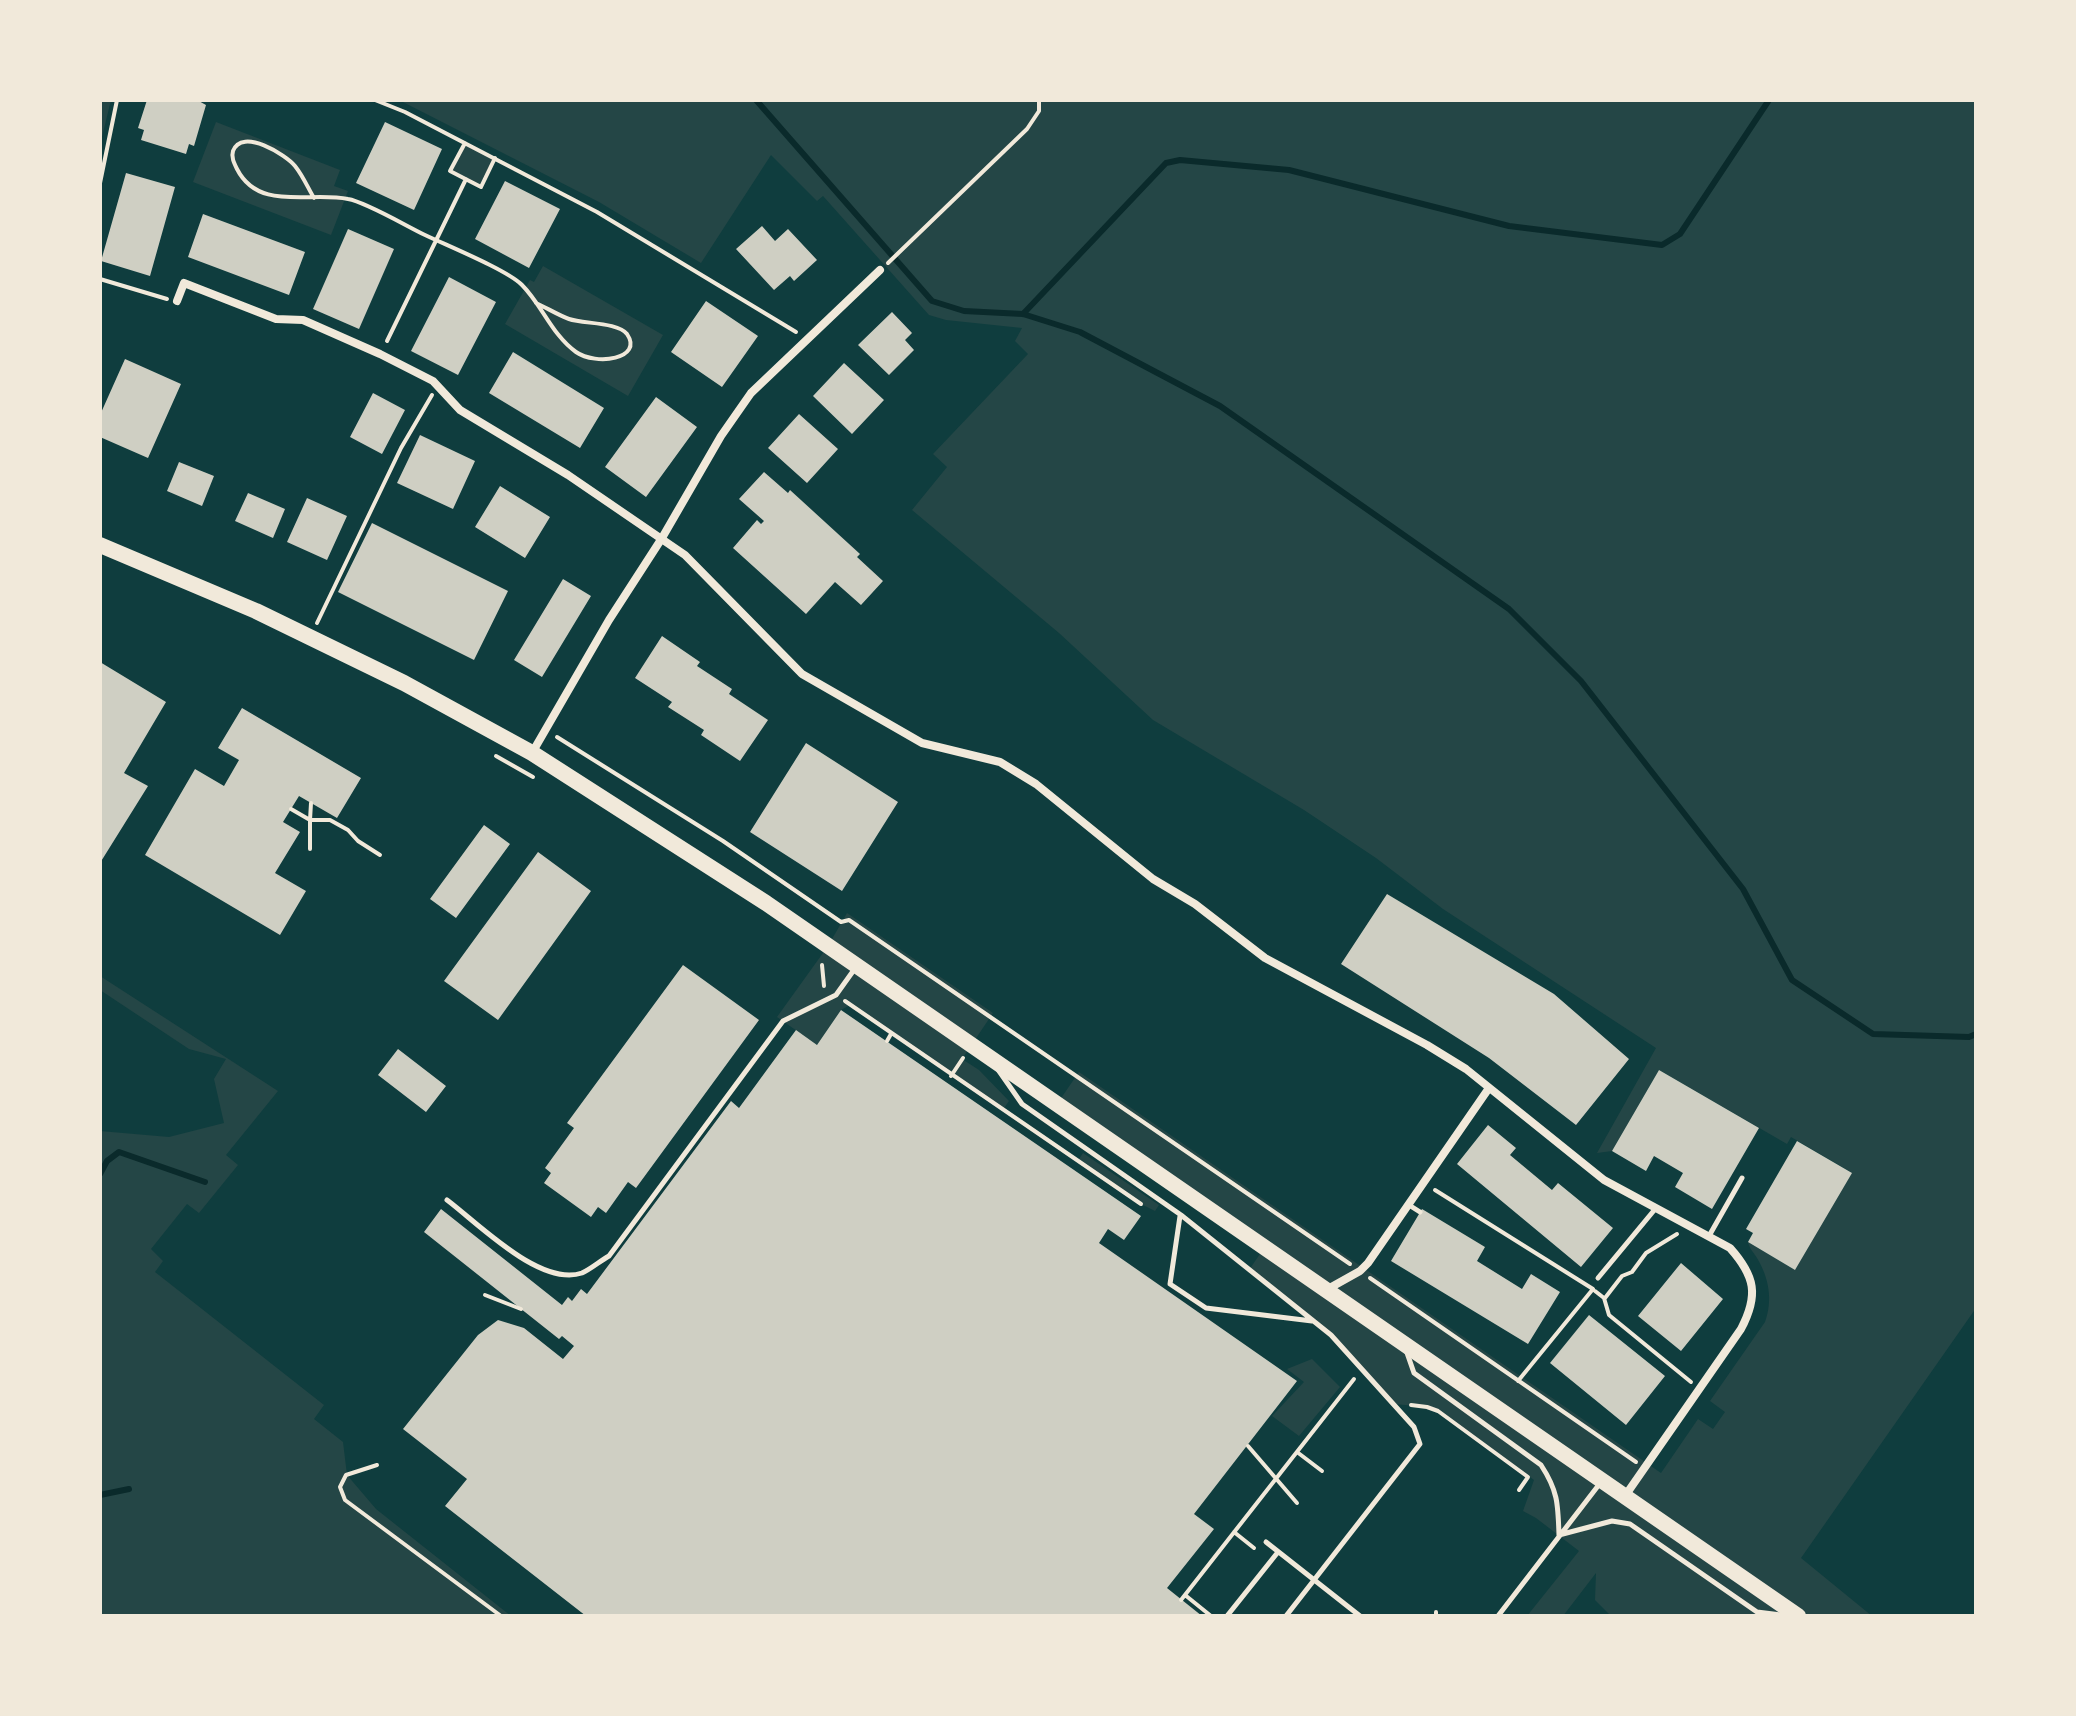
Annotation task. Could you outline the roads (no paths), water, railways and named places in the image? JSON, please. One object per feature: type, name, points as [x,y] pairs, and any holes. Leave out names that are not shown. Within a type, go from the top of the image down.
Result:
[{"type":"main road","points":[[100,545],[256,611],[404,683],[532,753],[766,903],[1798,1616]]},
{"type":"street","points":[[532,753],[609,620],[662,538],[721,436],[751,393],[880,270]]},
{"type":"street","points":[[177,301],[184,283],[276,319],[303,320],[433,381],[460,410],[568,475],[662,538],[705,574],[802,674],[922,743],[1000,762],[1036,784],[1153,879],[1195,904],[1265,958],[1466,1069],[1604,1180],[1730,1248],[1745,1265],[1753,1286],[1752,1309],[1625,1496]]},
{"type":"street","points":[[1326,1290],[1360,1271],[1489,1088]]},
{"type":"lane","points":[[447,1200],[534,1267],[555,1275],[581,1273],[609,1256],[783,1021],[836,995],[857,966]]},
{"type":"lane","points":[[990,1058],[1022,1104],[1181,1215],[1331,1335],[1414,1427],[1420,1444],[1286,1616]]},
{"type":"lane","points":[[1709,1236],[1742,1178]]},
{"type":"lane","points":[[1409,1205],[1420,1212]]},
{"type":"lane","points":[[1598,1278],[1656,1208]]},
{"type":"lane","points":[[1181,1215],[1170,1284],[1206,1308],[1313,1322]]},
{"type":"lane","points":[[1403,1343],[1414,1373],[1541,1465],[1558,1499],[1559,1535]]},
{"type":"lane","points":[[1498,1616],[1602,1481]]},
{"type":"lane","points":[[1559,1535],[1612,1521],[1630,1524],[1757,1612],[1792,1616]]},
{"type":"lane","points":[[1266,1542],[1351,1613],[1360,1616]]},
{"type":"lane","points":[[1227,1616],[1278,1552]]},
{"type":"waterway","points":[[756,100],[932,301],[964,311],[1023,314],[1080,332],[1220,406],[1509,609],[1581,681],[1743,889],[1792,980],[1873,1034],[1969,1037],[1976,1034]]},
{"type":"waterway","points":[[1023,314],[1166,163],[1180,160],[1289,170],[1509,226],[1662,245],[1680,234],[1769,100]]},
{"type":"waterway","points":[[100,1174],[107,1161],[119,1152],[205,1182]]},
{"type":"waterway","points":[[100,1495],[129,1489]]}]
